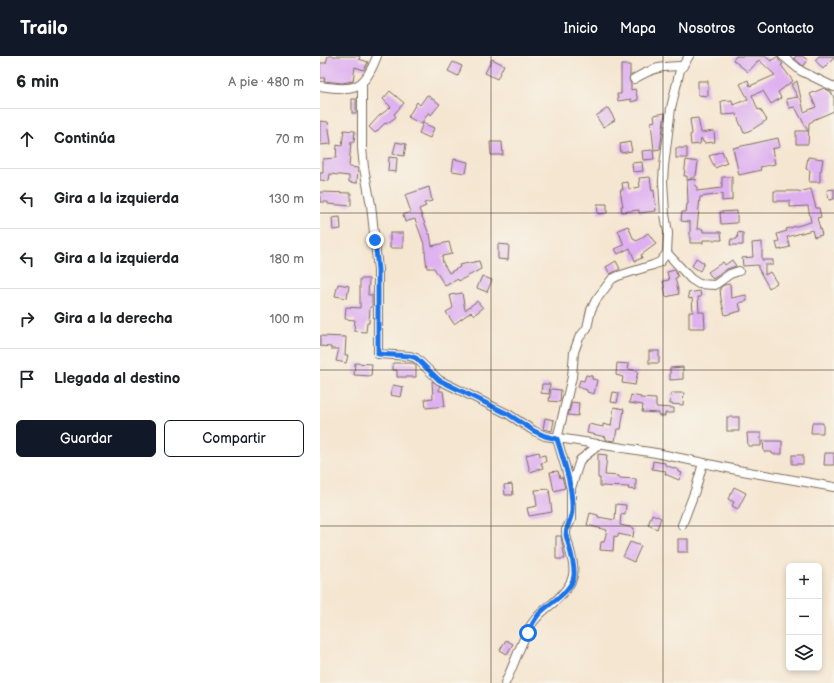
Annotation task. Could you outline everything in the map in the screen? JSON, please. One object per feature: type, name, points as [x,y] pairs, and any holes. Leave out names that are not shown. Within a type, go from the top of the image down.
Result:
[{"type":"street","points":[[320,86],[340,89],[351,88],[362,83],[369,75],[377,56]]},
{"type":"street","points":[[505,683],[531,624],[562,594],[572,582],[574,576],[566,535],[566,530],[571,520],[571,489],[557,439],[572,377],[574,352],[579,338],[587,328],[591,310],[596,300],[612,279],[660,262],[666,253],[668,233],[663,181],[664,166],[671,108],[680,70],[689,56]]},
{"type":"street","points":[[783,56],[801,71],[834,87]]},
{"type":"street","points":[[634,79],[658,67],[683,66]]},
{"type":"street","points":[[362,83],[362,148],[371,205],[378,270],[378,354],[410,356],[416,358],[439,380],[508,414],[534,431],[545,436],[656,453],[834,487]]},
{"type":"street","points":[[666,253],[691,279],[699,284],[715,285],[730,274],[739,271]]},
{"type":"street","points":[[571,489],[580,460],[600,444]]},
{"type":"street","points":[[682,525],[696,488],[703,463]]},
{"type":"building","points":[[328,56],[360,56],[359,59],[368,62],[364,70],[355,67],[353,81],[342,83],[324,81],[325,78],[320,78],[320,63],[326,63]]},
{"type":"building","points":[[736,56],[765,56],[771,61],[778,56],[779,60],[783,64],[781,65],[793,81],[778,92],[781,98],[771,104],[763,91],[752,95],[758,110],[760,109],[767,120],[744,133],[736,114],[722,115],[721,101],[732,100],[733,105],[748,99],[740,84],[748,80],[750,86],[775,75],[759,60],[748,72],[733,60]]},
{"type":"building","points":[[796,56],[802,56],[808,60],[803,66],[794,58]]},
{"type":"building","points":[[819,56],[834,56],[834,58],[823,69],[815,60]]},
{"type":"building","points":[[492,59],[504,65],[497,79],[485,73]]},
{"type":"building","points":[[453,62],[462,66],[458,76],[448,71]]},
{"type":"building","points":[[621,65],[630,65],[629,79],[631,90],[635,89],[638,100],[631,102],[631,99],[618,101],[617,94],[621,94]]},
{"type":"building","points":[[698,81],[708,81],[708,96],[698,95]]},
{"type":"building","points":[[797,81],[804,112],[816,107],[810,94],[824,88],[831,92],[834,98],[834,111],[809,123],[808,144],[796,144],[796,131],[808,131],[795,107],[789,108],[786,99],[798,97],[791,85]]},
{"type":"building","points":[[390,91],[404,103],[394,114],[396,117],[386,124],[385,123],[375,133],[369,127],[379,116],[391,107],[383,99]]},
{"type":"building","points":[[427,95],[440,104],[431,115],[429,112],[421,124],[408,117],[417,102],[420,105]]},
{"type":"building","points":[[352,99],[356,99],[356,113],[352,113]]},
{"type":"building","points":[[608,108],[615,120],[603,127],[596,116]]},
{"type":"building","points":[[665,113],[660,149],[654,150],[651,122],[655,121],[654,115]]},
{"type":"building","points":[[698,118],[701,133],[714,131],[715,142],[704,143],[701,138],[700,144],[691,145],[690,135],[692,134],[690,119]]},
{"type":"building","points":[[320,121],[328,122],[331,144],[320,145]]},
{"type":"building","points":[[423,123],[434,128],[430,138],[419,133]]},
{"type":"building","points":[[344,130],[355,131],[354,142],[351,142],[349,167],[358,168],[357,183],[349,182],[349,176],[330,174],[329,181],[320,180],[320,173],[323,173],[323,159],[336,158],[337,145],[342,146]]},
{"type":"building","points":[[778,138],[780,147],[772,149],[775,164],[760,167],[761,170],[739,175],[733,148]]},
{"type":"building","points":[[396,142],[406,144],[404,156],[393,154]]},
{"type":"building","points":[[490,142],[502,142],[503,155],[491,155]]},
{"type":"building","points":[[630,142],[632,151],[621,153],[620,144]]},
{"type":"building","points":[[676,148],[687,148],[687,158],[676,158]]},
{"type":"building","points":[[653,150],[654,159],[643,160],[642,151]]},
{"type":"building","points":[[722,151],[727,163],[715,168],[709,156]]},
{"type":"building","points":[[389,157],[397,158],[396,172],[388,171]]},
{"type":"building","points":[[808,157],[823,159],[820,171],[820,182],[809,182],[810,170],[806,169]]},
{"type":"building","points":[[454,159],[468,162],[466,173],[452,171]]},
{"type":"building","points":[[686,160],[698,162],[696,176],[688,180],[696,179],[695,186],[697,186],[697,191],[722,188],[722,177],[732,177],[732,200],[722,201],[722,194],[700,197],[697,229],[703,229],[703,232],[721,232],[722,240],[703,240],[703,243],[690,243],[690,222],[681,221],[682,212],[686,212],[688,204],[687,176],[684,176]]},
{"type":"building","points":[[642,162],[643,171],[633,172],[632,163]]},
{"type":"building","points":[[650,177],[652,191],[654,190],[656,211],[639,213],[639,210],[622,212],[621,206],[623,206],[620,190],[623,190],[622,183],[628,182],[629,189],[640,187],[639,178]]},
{"type":"building","points":[[429,187],[432,201],[424,203],[426,206],[419,209],[430,234],[432,246],[449,242],[452,254],[442,256],[443,263],[449,273],[460,267],[459,265],[479,261],[481,269],[459,281],[458,279],[445,286],[434,268],[427,268],[424,244],[415,219],[405,222],[403,215],[411,212],[405,195]]},
{"type":"building","points":[[811,189],[816,208],[819,208],[821,217],[817,218],[822,235],[814,237],[812,230],[787,237],[790,247],[778,250],[776,242],[779,241],[777,234],[787,231],[786,229],[811,222],[808,206],[790,207],[790,201],[774,201],[774,191],[799,192]]},
{"type":"building","points":[[834,189],[834,199],[829,200],[827,190]]},
{"type":"building","points":[[320,192],[351,193],[351,206],[320,202]]},
{"type":"building","points":[[597,204],[607,204],[607,213],[598,214]]},
{"type":"building","points":[[737,211],[737,223],[721,224],[720,212]]},
{"type":"building","points":[[340,217],[341,229],[333,230],[332,218]]},
{"type":"building","points":[[628,226],[634,240],[637,241],[648,233],[656,244],[641,255],[642,258],[635,261],[630,248],[618,254],[615,249],[624,245],[618,230]]},
{"type":"building","points":[[738,232],[743,233],[743,245],[730,245],[731,239],[737,239]]},
{"type":"building","points":[[390,233],[403,233],[403,248],[390,248]]},
{"type":"building","points":[[762,242],[762,260],[773,260],[773,265],[765,265],[765,275],[770,272],[777,283],[769,288],[758,268],[758,265],[743,266],[742,258],[753,257],[752,243]]},
{"type":"building","points":[[498,244],[509,245],[508,260],[498,259]]},
{"type":"building","points":[[696,258],[704,263],[700,271],[692,266]]},
{"type":"building","points":[[732,260],[736,266],[727,269],[713,279],[708,272],[723,262],[725,265]]},
{"type":"building","points":[[616,261],[620,269],[610,274],[606,267]]},
{"type":"building","points":[[675,270],[678,277],[675,278],[679,294],[666,297],[663,281],[669,280],[667,272]]},
{"type":"building","points":[[482,276],[492,280],[487,292],[477,288]]},
{"type":"building","points":[[360,279],[369,279],[368,295],[372,295],[372,307],[370,307],[369,323],[367,323],[366,332],[354,331],[355,320],[345,319],[346,307],[360,308]]},
{"type":"building","points":[[338,284],[349,286],[347,298],[335,296]]},
{"type":"building","points":[[730,284],[731,298],[746,295],[747,301],[739,303],[741,311],[725,315],[720,288],[724,285]]},
{"type":"building","points":[[700,291],[701,297],[698,297],[699,312],[704,312],[705,328],[689,328],[689,312],[693,312],[692,298],[689,299],[688,293]]},
{"type":"building","points":[[462,293],[465,310],[477,301],[483,308],[474,315],[471,312],[454,324],[446,312],[453,308],[450,295]]},
{"type":"building","points":[[320,336],[346,337],[345,355],[348,355],[346,363],[336,361],[339,349],[331,349],[331,347],[320,346]]},
{"type":"building","points":[[649,351],[659,351],[659,363],[649,363]]},
{"type":"building","points":[[355,363],[372,364],[371,376],[354,375]]},
{"type":"building","points":[[393,363],[413,363],[416,365],[416,377],[397,377],[397,370],[393,370]]},
{"type":"building","points":[[617,363],[629,364],[628,369],[638,371],[635,385],[622,383],[623,377],[616,375]]},
{"type":"building","points":[[683,367],[683,379],[670,380],[670,368]]},
{"type":"building","points":[[586,375],[592,376],[592,379],[597,380],[594,394],[578,387],[580,380],[584,381]]},
{"type":"building","points":[[432,381],[440,386],[439,391],[443,391],[445,406],[426,408],[425,399],[433,398]]},
{"type":"building","points":[[542,384],[550,384],[549,394],[541,393]]},
{"type":"building","points":[[393,385],[403,387],[401,397],[390,395]]},
{"type":"building","points":[[551,389],[561,390],[560,402],[549,401]]},
{"type":"building","points":[[613,392],[619,393],[617,403],[611,402]]},
{"type":"building","points":[[671,393],[684,393],[683,405],[670,404]]},
{"type":"building","points":[[631,395],[641,397],[640,398],[656,399],[656,407],[674,408],[674,413],[665,413],[665,416],[659,416],[659,413],[642,412],[643,405],[629,403]]},
{"type":"building","points":[[572,402],[579,403],[578,416],[568,415]]},
{"type":"building","points":[[614,407],[624,409],[621,429],[617,429],[615,441],[606,440],[606,437],[587,433],[589,424],[603,427],[603,424],[611,426]]},
{"type":"building","points":[[727,417],[739,417],[739,431],[727,431]]},
{"type":"building","points":[[545,418],[554,420],[552,431],[543,429]]},
{"type":"building","points":[[812,423],[823,423],[823,433],[811,433]]},
{"type":"building","points":[[747,433],[761,433],[761,446],[748,446]]},
{"type":"building","points":[[763,441],[782,441],[782,454],[764,452]]},
{"type":"building","points":[[539,452],[540,456],[545,455],[546,462],[541,463],[543,468],[530,472],[526,455]]},
{"type":"building","points":[[825,453],[834,453],[834,465],[824,465]]},
{"type":"building","points":[[598,454],[607,455],[605,475],[636,479],[636,490],[628,489],[629,487],[600,486],[600,478],[598,478]]},
{"type":"building","points":[[792,455],[803,455],[803,464],[792,464]]},
{"type":"building","points":[[653,461],[665,463],[665,465],[679,470],[679,472],[682,473],[679,480],[665,474],[666,471],[652,469]]},
{"type":"building","points":[[558,471],[560,478],[562,477],[565,488],[554,491],[550,472]]},
{"type":"building","points":[[512,484],[513,495],[505,495],[504,485]]},
{"type":"building","points":[[734,487],[746,493],[738,509],[732,506],[734,502],[728,499]]},
{"type":"building","points":[[549,489],[552,512],[529,516],[527,508],[537,506],[535,490]]},
{"type":"building","points":[[616,504],[626,505],[625,515],[621,514],[620,525],[634,528],[633,537],[618,534],[618,537],[614,536],[613,551],[600,550],[601,542],[604,542],[607,530],[587,525],[590,513],[598,515],[598,517],[615,520]]},
{"type":"building","points":[[652,514],[661,518],[657,529],[648,525]]},
{"type":"building","points":[[556,536],[561,536],[565,559],[556,559]]},
{"type":"building","points":[[678,539],[688,539],[688,552],[678,552]]},
{"type":"building","points":[[630,542],[641,546],[634,562],[623,557]]},
{"type":"building","points":[[506,640],[513,644],[507,654],[500,650]]},
{"type":"route","points":[[375,240],[378,270],[378,354],[410,356],[416,358],[439,380],[508,414],[534,431],[557,439],[571,489],[571,520],[566,530],[566,535],[574,576],[572,582],[562,594],[531,624],[528,633]]}]
